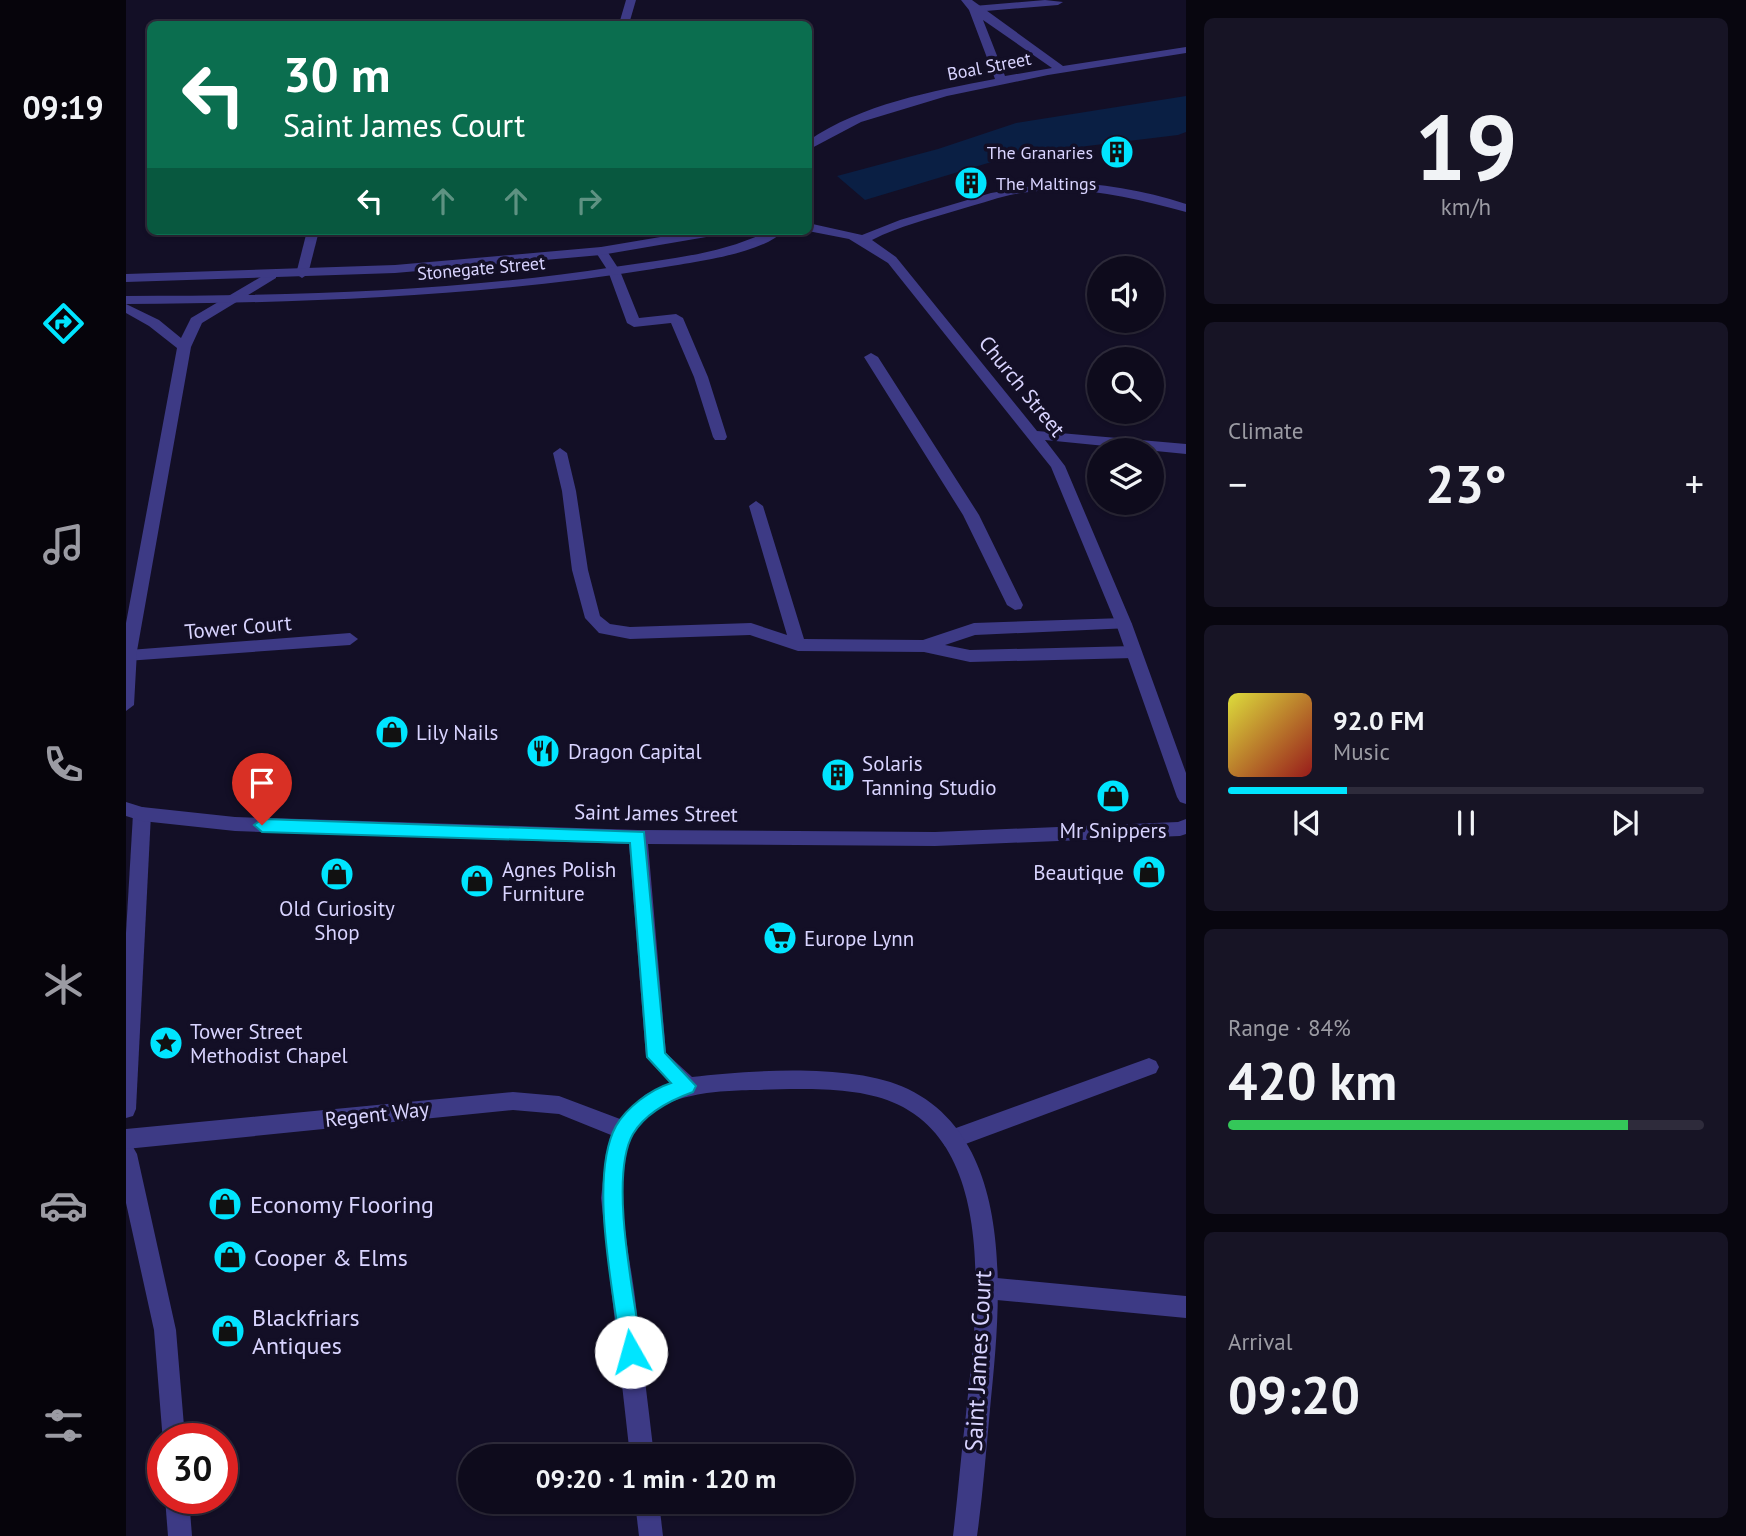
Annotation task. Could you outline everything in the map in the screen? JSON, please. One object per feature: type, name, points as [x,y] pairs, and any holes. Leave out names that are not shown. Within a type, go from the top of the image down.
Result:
[{"type":"street","points":[[625,21],[631,0]]},
{"type":"street","points":[[970,4],[1058,2]]},
{"type":"street","points":[[970,4],[1062,70]]},
{"type":"street","points":[[970,4],[1001,80]]},
{"type":"street","name":"Boal Street","points":[[812,144],[836,129],[891,108],[960,88],[1186,51]]},
{"type":"street","points":[[865,239],[887,227],[1013,190],[1107,188],[1139,192],[1186,208]]},
{"type":"street","name":"Church Street","points":[[812,228],[845,232],[865,239],[892,260],[1035,436],[1063,476],[1124,624],[1186,797]]},
{"type":"street","points":[[302,274],[312,235]]},
{"type":"street","name":"Stonegate Street","points":[[126,278],[302,274],[601,251],[695,235]]},
{"type":"street","name":"Stonegate Street","points":[[126,300],[231,299],[426,291],[614,271],[730,251],[771,235]]},
{"type":"street","points":[[601,251],[614,271],[634,323],[676,318],[701,377],[720,437]]},
{"type":"street","points":[[126,705],[128,659],[184,347],[196,321],[271,275]]},
{"type":"street","points":[[126,307],[154,323],[184,347]]},
{"type":"street","points":[[871,357],[971,515],[1015,605]]},
{"type":"street","points":[[1035,436],[1186,449]]},
{"type":"street","points":[[559,453],[569,491],[580,570],[593,618],[605,629],[630,633],[751,629],[798,645],[924,646],[970,656],[1134,652]]},
{"type":"street","points":[[757,506],[798,645]]},
{"type":"street","points":[[924,646],[974,629],[1124,624]]},
{"type":"street","name":"Tower Court","points":[[128,659],[351,639]]},
{"type":"street","points":[[126,1110],[134,811]]},
{"type":"street","name":"Saint James Street","points":[[134,811],[236,824],[638,837],[935,839],[1180,829],[1186,826]]},
{"type":"street","points":[[638,837],[656,1057],[687,1086]]},
{"type":"street","points":[[952,1139],[1149,1067]]},
{"type":"street","name":"Saint James Court","points":[[624,1130],[652,1102],[670,1091],[723,1082],[867,1086],[894,1093],[917,1106],[952,1139],[967,1168],[976,1197],[984,1243],[986,1288],[984,1352],[965,1536]]},
{"type":"street","name":"Regent Way","points":[[126,1139],[513,1101],[559,1105],[624,1130]]},
{"type":"street","points":[[624,1130],[616,1163],[612,1198],[641,1444]]},
{"type":"street","points":[[126,1154],[165,1330],[172,1423]]},
{"type":"street","points":[[986,1288],[1186,1307]]},
{"type":"street","points":[[178,1514],[180,1536]]},
{"type":"street","points":[[648,1514],[650,1536]]},
{"type":"water","points":[[1186,96],[1186,132],[1178,135],[1054,150],[1035,149],[865,200],[837,176],[938,149],[1016,123]]},
{"type":"place","name":"The Granaries","points":[[1117,152]]},
{"type":"place","name":"The Maltings","points":[[971,183]]},
{"type":"place","name":"Lily Nails","points":[[392,732]]},
{"type":"place","name":"Dragon Capital","points":[[543,751]]},
{"type":"place","name":"Solaris Tanning Studio","points":[[838,775]]},
{"type":"place","name":"Mr Snippers","points":[[1113,796]]},
{"type":"place","name":"Beautique","points":[[1149,872]]},
{"type":"place","name":"Old Curiosity Shop","points":[[337,874]]},
{"type":"place","name":"Agnes Polish Furniture","points":[[477,881]]},
{"type":"place","name":"Europe Lynn","points":[[780,938]]},
{"type":"place","name":"Tower Street Methodist Chapel","points":[[166,1043]]},
{"type":"place","name":"Economy Flooring","points":[[225,1204]]},
{"type":"place","name":"Cooper & Elms","points":[[230,1257]]},
{"type":"place","name":"Blackfriars Antiques","points":[[228,1331]]},
{"type":"route","points":[[262,825],[638,837],[656,1057],[687,1086],[670,1091],[652,1102],[624,1130],[616,1163],[612,1198],[631,1352]]}]
